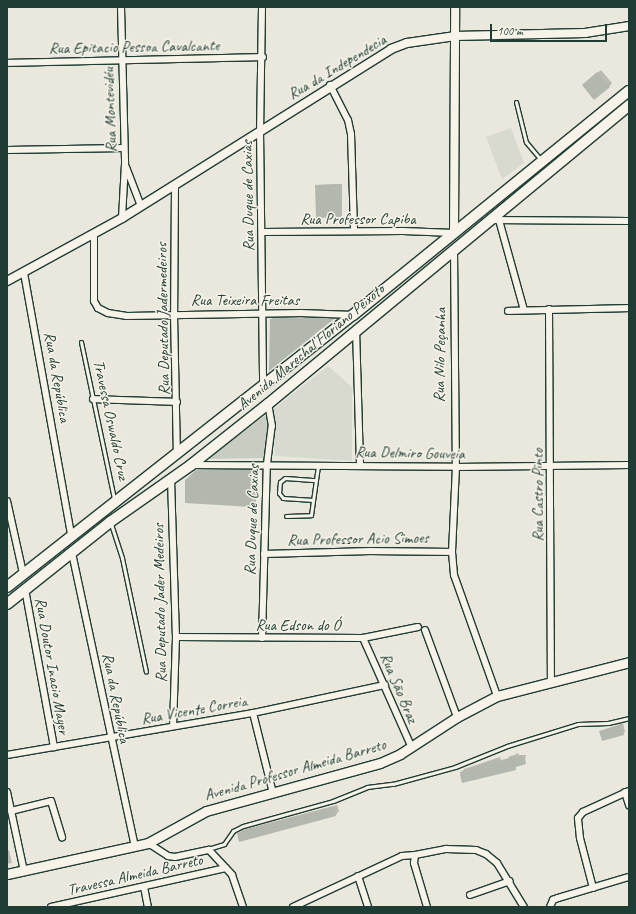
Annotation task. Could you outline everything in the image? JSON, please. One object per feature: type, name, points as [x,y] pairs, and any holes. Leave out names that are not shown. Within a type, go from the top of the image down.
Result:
[{"type":"main road","name":"Avenida Marechal Floriano Peixoto","points":[[7,587],[71,534],[115,503],[178,454],[262,384],[353,315],[629,91]]},
{"type":"main road","name":"Avenida Marechal Floriano Peixoto","points":[[7,604],[110,522],[171,479],[268,404],[487,220],[629,105]]},
{"type":"main road","name":"Rua Nilo Peçanha","points":[[454,233],[454,249]]},
{"type":"main road","name":"Avenida Professor Almeida Barreto","points":[[7,874],[135,848],[148,843],[206,811],[380,763],[412,748],[457,717],[497,696],[552,680],[629,662]]},
{"type":"street","name":"Rua Montevidéu","points":[[122,7],[125,164],[122,218]]},
{"type":"street","name":"Rua Duque de Caxias","points":[[262,7],[260,130],[263,313],[262,384]]},
{"type":"street","name":"Rua Nilo Peçanha","points":[[454,233],[455,7]]},
{"type":"street","name":"Rua da Independecia","points":[[7,281],[94,235],[330,85],[390,49],[407,43],[455,36],[585,34],[629,26]]},
{"type":"street","name":"Rua Epitacio Pessoa Cavalcante","points":[[7,63],[262,57]]},
{"type":"street","points":[[330,85],[348,120],[351,134],[354,231]]},
{"type":"street","points":[[7,150],[124,148]]},
{"type":"street","name":"Rua Montevidéu","points":[[125,164],[141,206]]},
{"type":"street","name":"Rua Deputado Jadermedeiros","points":[[175,184],[174,314],[178,454]]},
{"type":"street","points":[[487,220],[629,221]]},
{"type":"street","points":[[499,220],[524,310]]},
{"type":"street","name":"Rua Professor Capiba","points":[[262,232],[354,231],[454,233]]},
{"type":"street","name":"Rua Teixeira Freitas","points":[[94,235],[94,301],[98,308],[108,313],[127,316],[263,313],[353,315]]},
{"type":"street","name":"Rua Nilo Peçanha","points":[[454,249],[456,467],[452,552],[455,583],[497,696]]},
{"type":"street","name":"Rua da República","points":[[24,273],[71,534]]},
{"type":"street","points":[[508,311],[629,308]]},
{"type":"street","name":"Rua Castro Pinto","points":[[549,309],[552,680]]},
{"type":"street","points":[[356,329],[360,465]]},
{"type":"street","points":[[93,399],[177,402]]},
{"type":"street","name":"Rua Duque de Caxias","points":[[262,638],[266,464],[272,426],[268,404]]},
{"type":"street","name":"Rua Delmiro Gouveia","points":[[191,464],[318,464],[456,467],[629,465]]},
{"type":"street","name":"Rua Deputado Jader Medeiros","points":[[171,479],[176,637],[173,726]]},
{"type":"street","points":[[7,501],[23,573]]},
{"type":"street","name":"Rua Professor Acio Simoes","points":[[264,554],[371,550],[452,552]]},
{"type":"street","name":"Rua da República","points":[[72,553],[110,738],[135,848]]},
{"type":"street","name":"Rua Doutor Inacio Mayer","points":[[25,589],[54,746]]},
{"type":"street","name":"Rua Edson do Ó","points":[[176,637],[363,638],[418,628]]},
{"type":"street","points":[[425,630],[457,717]]},
{"type":"street","name":"Rua São Braz","points":[[363,638],[385,685],[395,715],[412,748]]},
{"type":"street","name":"Rua Vicente Correia","points":[[7,755],[253,713],[385,685]]},
{"type":"street","points":[[253,713],[273,793]]},
{"type":"street","points":[[7,792],[24,871]]},
{"type":"street","points":[[593,888],[580,838],[577,820],[579,815],[627,792],[629,805]]},
{"type":"street","points":[[11,811],[51,801],[62,837]]},
{"type":"street","points":[[148,843],[168,856],[206,850],[211,852],[232,875],[243,907]]},
{"type":"street","points":[[293,907],[306,904],[358,876],[402,856],[446,849],[476,850],[497,863],[510,881],[524,907]]},
{"type":"street","points":[[417,854],[414,863],[427,907]]},
{"type":"street","name":"Travessa Almeida Barreto","points":[[50,907],[226,868]]},
{"type":"street","points":[[358,876],[368,907]]},
{"type":"street","points":[[550,907],[553,900],[629,877]]},
{"type":"street","points":[[470,895],[510,881]]},
{"type":"street","points":[[144,887],[148,907]]},
{"type":"lane","points":[[516,102],[526,142],[542,162]]},
{"type":"lane","name":"Travessa Oswaldo Cruz","points":[[81,342],[115,503]]},
{"type":"lane","points":[[286,516],[309,517],[312,515],[318,464]]},
{"type":"lane","points":[[313,500],[283,498],[279,493],[280,482],[285,478],[316,480]]},
{"type":"lane","points":[[110,522],[122,558],[146,672]]},
{"type":"lane","points":[[206,850],[224,844],[233,831],[243,826],[333,801],[367,787],[393,784],[455,767],[500,749],[578,724],[608,723],[629,718]]},
{"type":"shaded area","points":[[511,128],[524,163],[502,179],[486,137]]},
{"type":"shaded area","points":[[328,366],[352,387],[352,461],[275,456],[272,410]]},
{"type":"shaded area","points":[[268,413],[270,458],[208,459]]},
{"type":"building","points":[[597,72],[610,87],[594,100],[582,85]]},
{"type":"building","points":[[342,184],[341,217],[316,218],[315,185]]},
{"type":"building","points":[[270,319],[334,319],[269,371]]},
{"type":"building","points":[[196,470],[253,470],[252,507],[185,503],[185,480]]},
{"type":"building","points":[[621,725],[624,735],[602,741],[599,731]]},
{"type":"building","points":[[515,755],[516,758],[525,757],[526,764],[516,767],[516,770],[462,783],[460,772],[497,760],[498,762],[509,759],[508,757]]},
{"type":"building","points":[[334,807],[336,816],[239,842],[237,833]]}]
